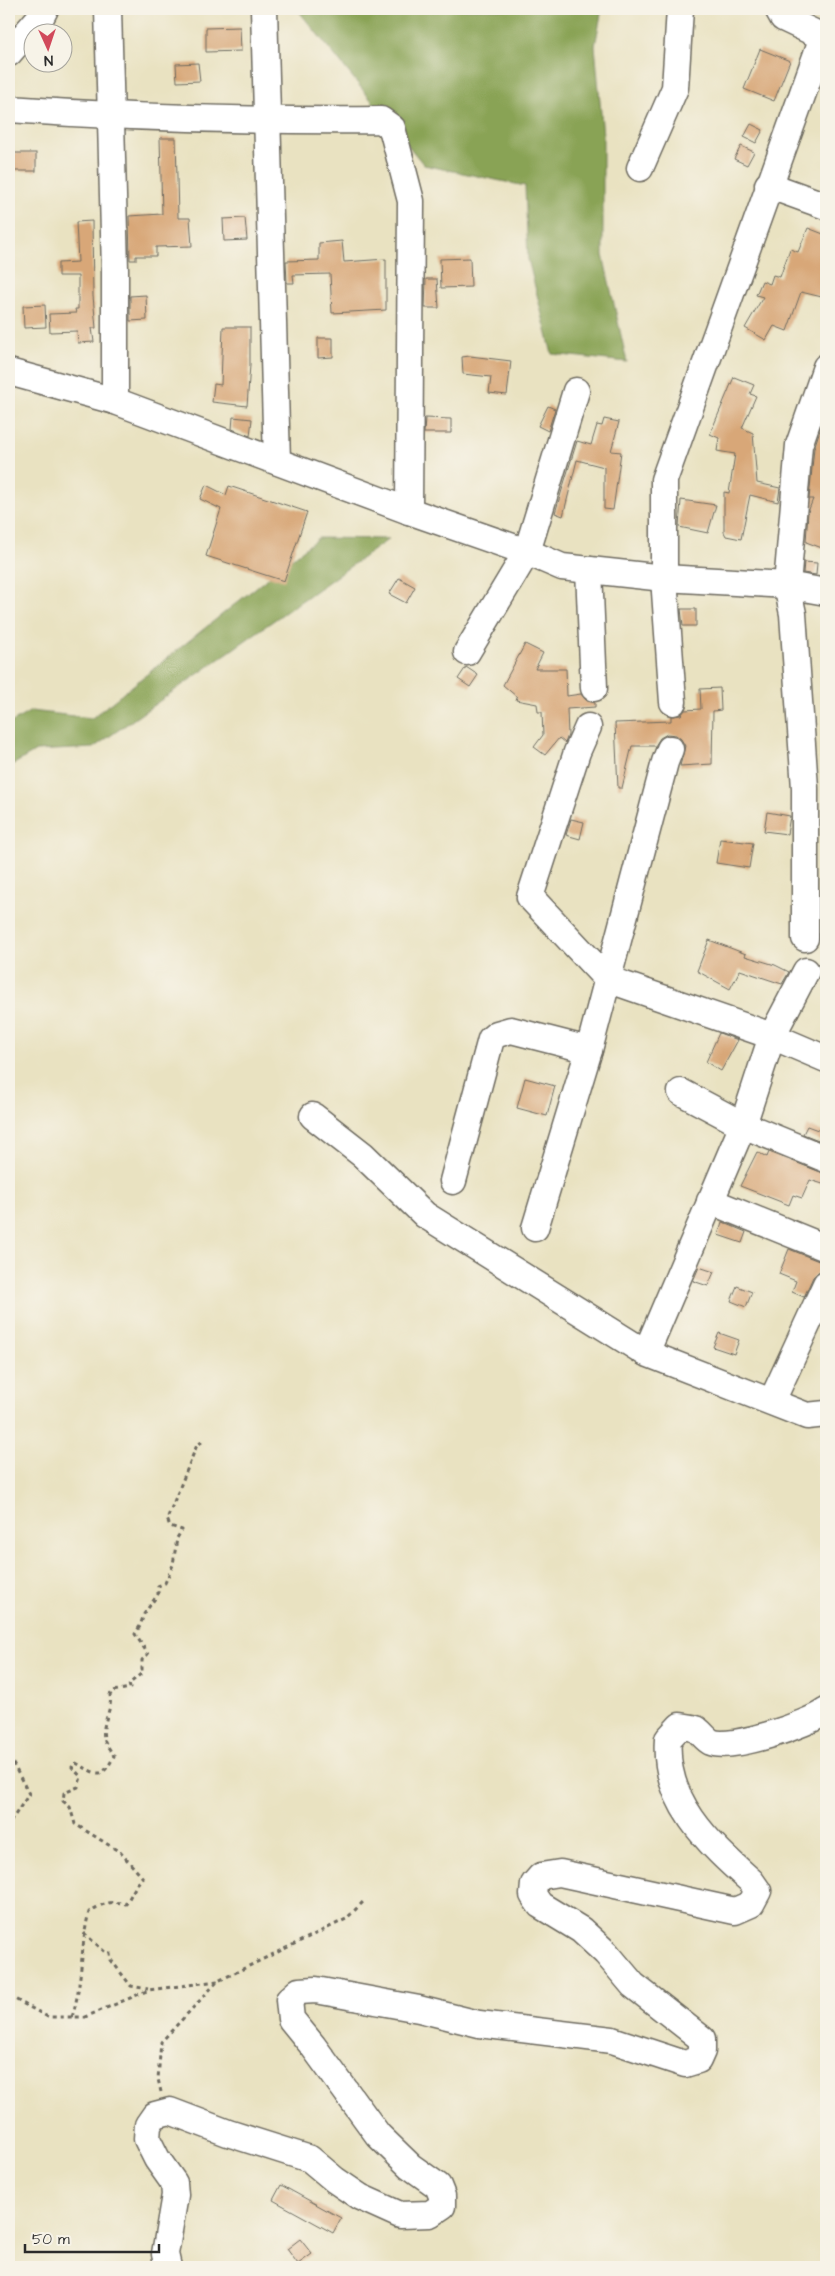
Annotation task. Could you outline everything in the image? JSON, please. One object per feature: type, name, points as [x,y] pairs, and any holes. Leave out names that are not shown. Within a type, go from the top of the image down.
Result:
[{"type":"street","points":[[9,52],[42,16],[45,9]]},
{"type":"street","points":[[108,9],[115,270],[115,402]]},
{"type":"street","points":[[264,9],[269,121],[277,461]]},
{"type":"street","points":[[640,168],[675,88],[680,9]]},
{"type":"street","points":[[674,702],[664,578],[664,480],[768,185],[825,37],[783,18],[778,9]]},
{"type":"street","points":[[9,109],[111,116],[269,121],[381,120],[392,128],[411,200],[409,511]]},
{"type":"street","points":[[768,185],[826,206]]},
{"type":"street","points":[[805,938],[816,790],[793,614],[787,586],[799,445],[826,367]]},
{"type":"street","points":[[9,372],[115,402],[409,511],[527,552],[562,567],[664,578],[787,586],[826,592]]},
{"type":"street","points":[[467,652],[527,552],[576,391]]},
{"type":"street","points":[[589,570],[594,688]]},
{"type":"street","points":[[588,727],[577,752],[530,897],[607,979],[772,1036],[826,1059]]},
{"type":"street","points":[[535,1228],[588,1050],[670,749]]},
{"type":"street","points":[[646,1353],[743,1125],[772,1036],[806,971]]},
{"type":"street","points":[[453,1181],[491,1039],[497,1034],[511,1030],[588,1050]]},
{"type":"street","points":[[681,1092],[743,1125],[826,1159]]},
{"type":"street","points":[[313,1116],[363,1155],[425,1215],[646,1353],[772,1400],[807,1416],[826,1414]]},
{"type":"street","points":[[710,1201],[826,1248]]},
{"type":"street","points":[[772,1400],[826,1284]]},
{"type":"street","points":[[168,2267],[165,2254],[175,2195],[174,2182],[157,2159],[147,2139],[148,2125],[155,2115],[165,2112],[170,2111],[228,2133],[310,2158],[335,2180],[360,2197],[400,2214],[430,2214],[442,2206],[442,2196],[438,2186],[410,2166],[378,2135],[314,2046],[291,2019],[289,2000],[299,1991],[316,1990],[419,2009],[479,2024],[612,2040],[685,2064],[698,2060],[702,2051],[702,2039],[634,1985],[606,1952],[581,1930],[540,1905],[533,1895],[534,1884],[541,1876],[560,1873],[735,1911],[751,1904],[758,1891],[751,1881],[696,1828],[676,1790],[666,1757],[668,1739],[680,1726],[695,1729],[711,1742],[730,1744],[763,1736],[816,1719],[826,1711]]},
{"type":"path","points":[[72,2017],[78,1997],[84,1933],[89,1912],[101,1904],[116,1902],[126,1904],[137,1884],[143,1878],[120,1852],[76,1824],[70,1807],[63,1801],[64,1792],[78,1787],[81,1777],[72,1767],[76,1764],[94,1773],[101,1773],[107,1770],[114,1756],[104,1739],[107,1715],[112,1705],[110,1695],[113,1691],[130,1688],[129,1684],[142,1673],[142,1660],[148,1654],[135,1634],[144,1614],[158,1594],[158,1586],[165,1583],[174,1565],[177,1538],[182,1530],[170,1526],[167,1519],[197,1445],[202,1442]]},
{"type":"path","points":[[9,1756],[29,1794],[9,1824]]},
{"type":"path","points":[[9,1996],[48,2017],[85,2017],[149,1990],[218,1980],[346,1919],[364,1901]]},
{"type":"path","points":[[84,1933],[105,1952],[110,1953],[111,1960],[131,1986],[149,1990]]},
{"type":"path","points":[[165,2112],[158,2079],[161,2042],[218,1980]]},
{"type":"green space","points":[[297,9],[602,9],[595,46],[603,135],[603,255],[627,362],[552,354],[528,259],[525,186],[424,165]]},
{"type":"green space","points":[[318,538],[389,539],[93,748],[36,751],[9,767],[9,724],[31,711],[92,718]]},
{"type":"building","points":[[240,27],[241,51],[206,52],[206,28]]},
{"type":"building","points":[[760,49],[790,61],[774,101],[744,89]]},
{"type":"building","points":[[198,63],[200,81],[177,82],[176,64]]},
{"type":"building","points":[[751,124],[763,130],[756,143],[744,137]]},
{"type":"building","points":[[160,138],[176,138],[178,218],[190,218],[192,246],[156,247],[156,256],[136,256],[136,260],[130,260],[129,216],[162,214]]},
{"type":"building","points":[[741,146],[754,152],[747,165],[734,159]]},
{"type":"building","points":[[9,153],[36,153],[36,171],[9,171]]},
{"type":"building","points":[[245,218],[247,240],[224,241],[223,219]]},
{"type":"building","points":[[92,221],[93,296],[96,328],[92,328],[94,342],[78,343],[77,331],[50,332],[49,314],[76,313],[75,309],[78,309],[78,276],[58,276],[58,263],[78,262],[76,222]]},
{"type":"building","points":[[808,228],[826,235],[826,298],[801,292],[787,331],[774,326],[766,340],[745,328],[763,297],[756,295],[762,281],[770,284],[773,275],[780,277],[790,249],[798,252]]},
{"type":"building","points":[[342,241],[344,262],[386,259],[386,310],[332,313],[330,274],[293,275],[294,283],[287,283],[286,261],[319,260],[319,243]]},
{"type":"building","points":[[470,258],[471,287],[441,288],[440,259]]},
{"type":"building","points":[[426,279],[437,279],[439,308],[425,308]]},
{"type":"building","points":[[146,295],[147,320],[130,321],[130,296]]},
{"type":"building","points":[[45,305],[46,327],[24,328],[23,306]]},
{"type":"building","points":[[223,327],[250,327],[247,406],[212,402],[214,384],[221,385]]},
{"type":"building","points":[[318,338],[333,338],[333,357],[318,358]]},
{"type":"building","points":[[470,356],[511,361],[507,395],[489,393],[491,377],[463,374],[462,357]]},
{"type":"building","points":[[734,377],[754,385],[750,394],[756,396],[742,428],[753,433],[757,483],[780,488],[778,502],[750,495],[741,539],[726,536],[724,532],[724,492],[729,493],[735,454],[717,451],[719,438],[710,434]]},
{"type":"building","points":[[548,406],[555,409],[548,431],[538,426]]},
{"type":"building","points":[[826,412],[826,538],[822,548],[806,542],[808,512],[813,499],[809,499],[814,448]]},
{"type":"building","points":[[233,417],[252,419],[250,436],[232,429]]},
{"type":"building","points":[[425,418],[451,419],[451,433],[424,433]]},
{"type":"building","points":[[604,419],[619,422],[611,451],[621,452],[613,510],[604,509],[604,467],[577,460],[563,516],[555,513],[577,441],[591,445],[597,425],[602,426]]},
{"type":"building","points":[[206,485],[226,495],[229,486],[307,512],[284,581],[206,556],[221,509],[200,499]]},
{"type":"building","points":[[681,500],[716,505],[708,533],[679,527]]},
{"type":"building","points":[[804,562],[817,563],[816,575],[803,573]]},
{"type":"building","points":[[399,578],[415,587],[406,603],[389,594]]},
{"type":"building","points":[[681,609],[696,609],[696,626],[683,626]]},
{"type":"building","points":[[525,644],[543,653],[535,669],[566,669],[567,696],[581,694],[587,701],[595,703],[595,707],[567,709],[568,735],[565,743],[559,738],[545,755],[534,747],[543,735],[542,712],[538,712],[537,704],[516,700],[517,697],[503,685]]},
{"type":"building","points":[[466,667],[478,675],[470,687],[458,679]]},
{"type":"building","points":[[720,688],[721,710],[713,711],[712,764],[680,766],[685,746],[676,735],[667,734],[660,738],[655,746],[632,746],[622,788],[618,788],[615,723],[671,721],[671,716],[681,715],[685,710],[701,709],[700,689]]},
{"type":"building","points":[[767,812],[790,816],[787,834],[764,831]]},
{"type":"building","points":[[571,819],[584,822],[580,839],[566,835]]},
{"type":"building","points":[[720,839],[753,843],[749,868],[716,863]]},
{"type":"building","points":[[709,940],[789,972],[782,984],[740,970],[730,989],[697,971]]},
{"type":"building","points":[[719,1033],[738,1040],[721,1071],[706,1062]]},
{"type":"building","points":[[525,1078],[555,1086],[547,1116],[517,1108]]},
{"type":"building","points":[[807,1126],[826,1133],[826,1143],[803,1134]]},
{"type":"building","points":[[757,1152],[767,1157],[769,1152],[826,1174],[826,1185],[810,1180],[802,1198],[793,1195],[789,1205],[740,1186]]},
{"type":"building","points":[[722,1222],[746,1232],[742,1243],[718,1235]]},
{"type":"building","points":[[789,1249],[826,1264],[825,1269],[813,1277],[804,1297],[792,1292],[796,1281],[779,1274]]},
{"type":"building","points":[[699,1267],[714,1272],[708,1286],[693,1281]]},
{"type":"building","points":[[737,1286],[752,1292],[746,1307],[731,1301]]},
{"type":"building","points":[[719,1333],[739,1340],[734,1354],[713,1347]]},
{"type":"building","points":[[281,2185],[341,2218],[333,2233],[273,2200]]},
{"type":"building","points":[[300,2239],[312,2254],[298,2264],[287,2249]]}]
